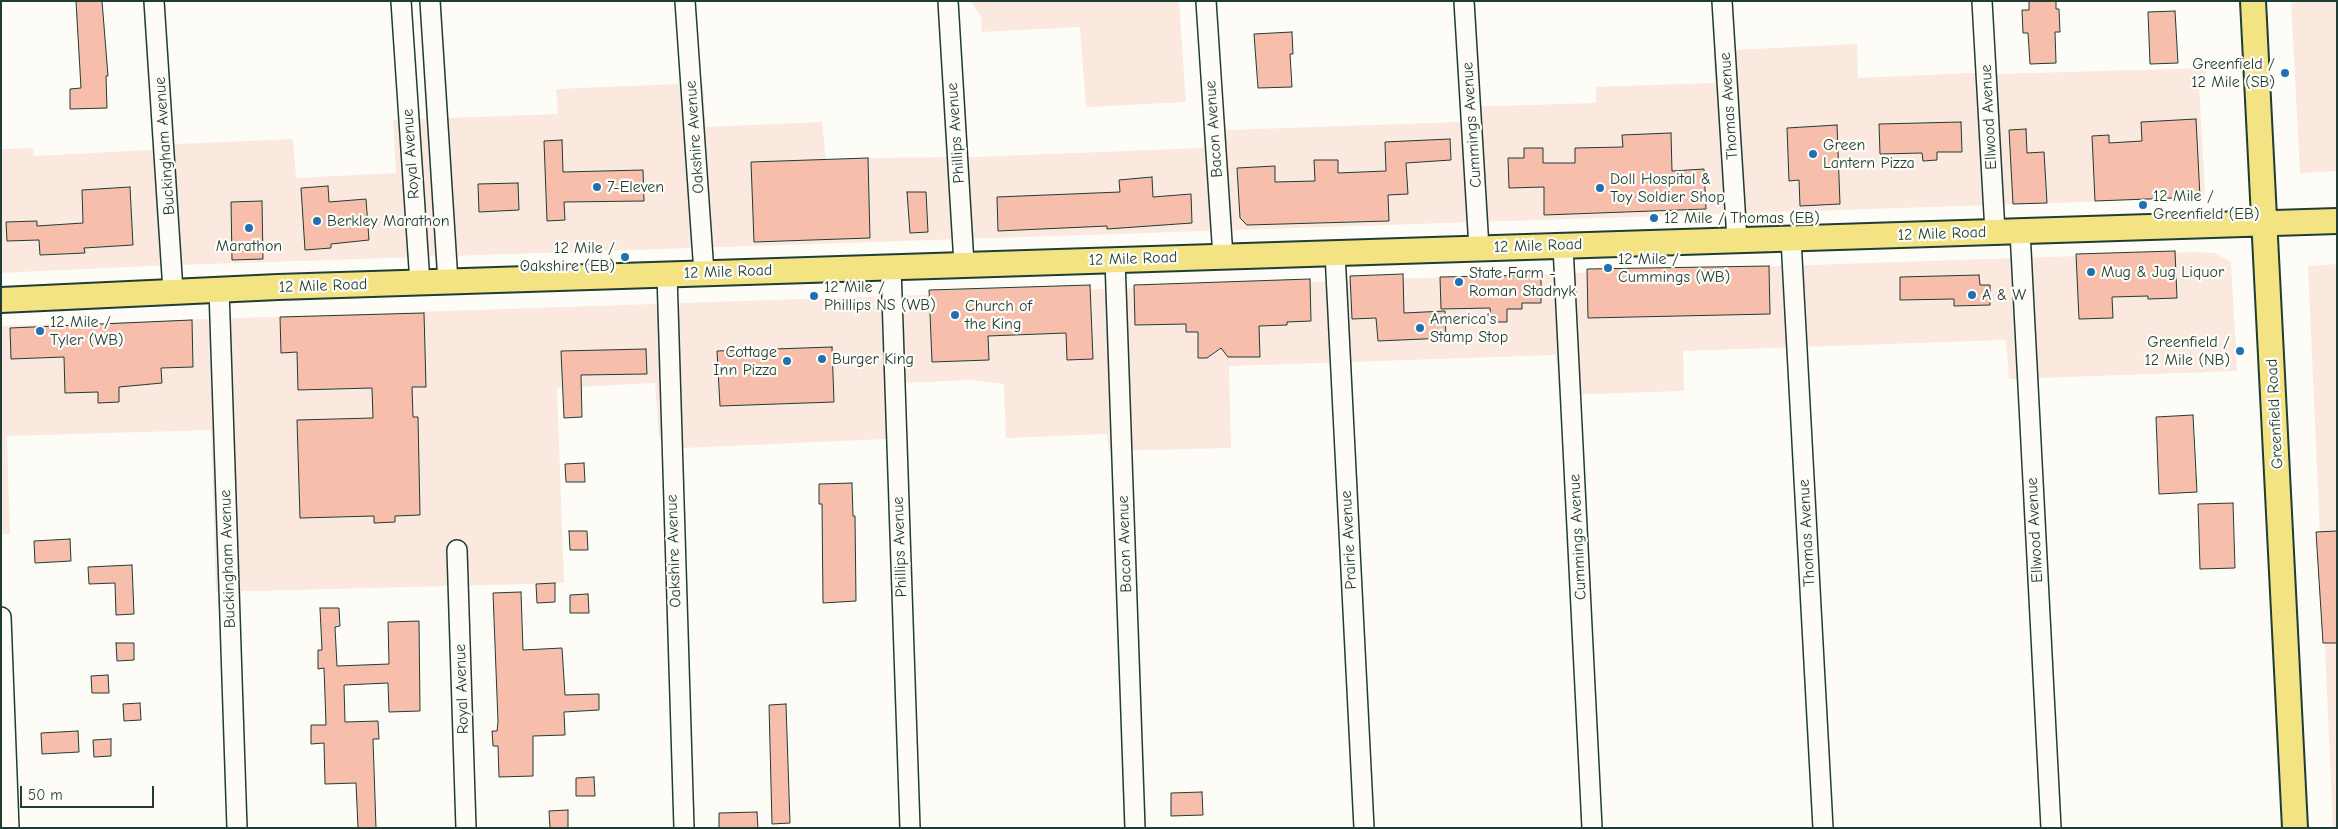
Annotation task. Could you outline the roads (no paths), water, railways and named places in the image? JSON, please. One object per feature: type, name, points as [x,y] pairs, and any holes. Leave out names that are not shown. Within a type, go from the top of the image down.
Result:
[{"type":"main road","name":"Greenfield Road","points":[[2253,1],[2295,828]]},
{"type":"main road","name":"12 Mile Road","points":[[1,300],[219,289],[420,282],[2337,221]]},
{"type":"street","name":"Buckingham Avenue","points":[[154,1],[173,291]]},
{"type":"street","name":"Royal Avenue","points":[[401,1],[420,282]]},
{"type":"street","name":"Royal Avenue","points":[[430,1],[448,282]]},
{"type":"street","name":"Oakshire Avenue","points":[[685,1],[704,273]]},
{"type":"street","name":"Phillips Avenue","points":[[948,1],[964,264]]},
{"type":"street","name":"Bacon Avenue","points":[[1206,1],[1223,257]]},
{"type":"street","name":"Cummings Avenue","points":[[1464,1],[1479,248]]},
{"type":"street","name":"Thomas Avenue","points":[[1722,1],[1737,240]]},
{"type":"street","name":"Ellwood Avenue","points":[[1982,1],[1995,232]]},
{"type":"street","points":[[403,25],[413,16],[422,17],[432,25]]},
{"type":"street","name":"Ellwood Avenue","points":[[2020,231],[2051,828]]},
{"type":"street","name":"Thomas Avenue","points":[[1791,239],[1823,828]]},
{"type":"street","name":"Cummings Avenue","points":[[1563,246],[1592,828]]},
{"type":"street","name":"Prairie Avenue","points":[[1334,253],[1364,828]]},
{"type":"street","name":"Bacon Avenue","points":[[1115,260],[1135,828]]},
{"type":"street","name":"Phillips Avenue","points":[[891,267],[910,828]]},
{"type":"street","name":"Oakshire Avenue","points":[[667,274],[684,828]]},
{"type":"street","name":"Buckingham Avenue","points":[[219,289],[237,828]]},
{"type":"street","name":"Royal Avenue","points":[[457,550],[466,828]]},
{"type":"street","points":[[1,617],[9,828]]},
{"type":"place","name":"Greenfield / 12 Mile (SB)","points":[[2285,73]]},
{"type":"place","name":"Green Lantern Pizza","points":[[1813,154]]},
{"type":"place","name":"7-Eleven","points":[[597,187]]},
{"type":"place","name":"Doll Hospital & Toy Soldier Shop","points":[[1600,188]]},
{"type":"place","name":"12 Mile / Greenfield (EB)","points":[[2143,205]]},
{"type":"place","name":"12 Mile / Thomas (EB)","points":[[1654,218]]},
{"type":"place","name":"Berkley Marathon","points":[[317,221]]},
{"type":"place","name":"Marathon","points":[[249,228]]},
{"type":"place","name":"12 Mile / Oakshire (EB)","points":[[625,257]]},
{"type":"place","name":"12 Mile / Cummings (WB)","points":[[1608,268]]},
{"type":"place","name":"Mug & Jug Liquor","points":[[2091,272]]},
{"type":"place","name":"State Farm - Roman Stadnyk","points":[[1459,282]]},
{"type":"place","name":"A & W","points":[[1972,295]]},
{"type":"place","name":"12 Mile / Phillips NS (WB)","points":[[814,296]]},
{"type":"place","name":"Church of the King","points":[[955,315]]},
{"type":"place","name":"America's Stamp Stop","points":[[1420,328]]},
{"type":"place","name":"12 Mile / Tyler (WB)","points":[[40,331]]},
{"type":"place","name":"Greenfield / 12 Mile (NB)","points":[[2240,351]]},
{"type":"place","name":"Burger King","points":[[822,359]]},
{"type":"place","name":"Cottage Inn Pizza","points":[[787,361]]}]
